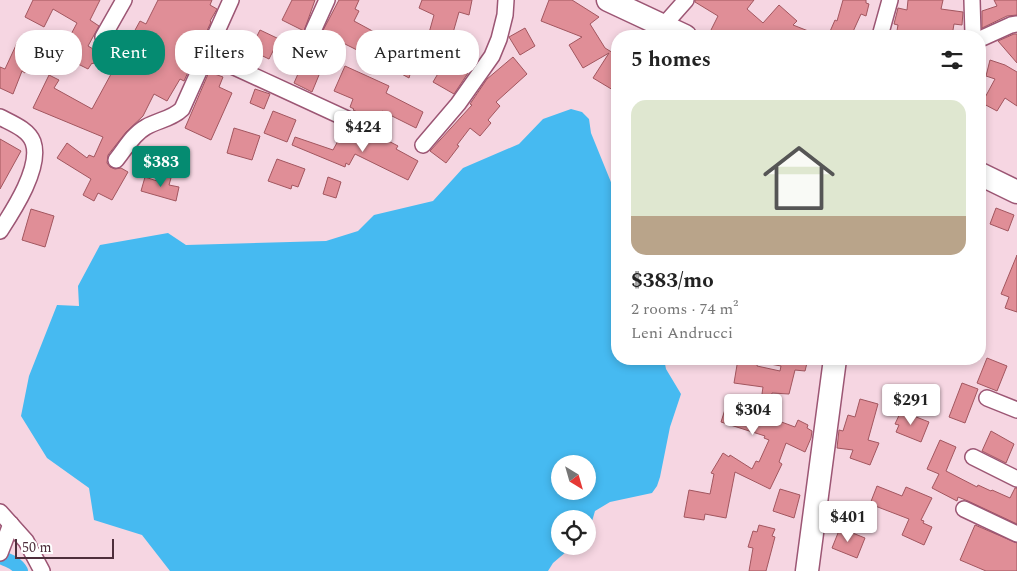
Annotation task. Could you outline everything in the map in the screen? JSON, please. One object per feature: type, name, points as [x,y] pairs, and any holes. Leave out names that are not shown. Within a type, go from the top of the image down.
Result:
[{"type":"street","points":[[107,30],[124,0]]},
{"type":"street","points":[[217,30],[231,0]]},
{"type":"street","points":[[314,30],[327,0]]},
{"type":"street","points":[[423,145],[458,104],[492,56],[499,39],[505,15],[506,0]]},
{"type":"street","points":[[608,0],[632,5],[672,30]]},
{"type":"street","points":[[663,26],[686,0]]},
{"type":"street","points":[[882,30],[890,0]]},
{"type":"street","points":[[972,0],[973,30]]},
{"type":"street","points":[[986,35],[1017,24]]},
{"type":"street","points":[[116,160],[139,132],[147,126],[176,115],[182,109],[197,75]]},
{"type":"street","points":[[252,75],[369,129]]},
{"type":"street","points":[[0,117],[24,131],[33,142],[34,159],[30,178],[21,198],[0,231]]},
{"type":"street","points":[[986,177],[1017,192]]},
{"type":"street","points":[[807,571],[834,365]]},
{"type":"street","points":[[987,398],[1017,410]]},
{"type":"street","points":[[973,457],[1017,479]]},
{"type":"street","points":[[964,509],[1017,534]]},
{"type":"street","points":[[0,512],[26,541],[42,571]]},
{"type":"street","points":[[0,552],[11,524]]},
{"type":"water","points":[[571,109],[582,112],[589,119],[591,133],[611,182],[611,365],[665,365],[681,394],[670,427],[660,477],[652,493],[610,502],[596,510],[551,510],[551,555],[562,555],[553,563],[548,571],[170,571],[142,535],[94,520],[89,488],[47,458],[21,416],[29,376],[57,305],[79,306],[78,286],[100,245],[168,233],[186,245],[326,241],[358,231],[374,215],[433,201],[463,168],[519,144],[543,119]]},
{"type":"building","points":[[33,0],[100,0],[90,20],[99,26],[97,30],[92,30],[92,39],[88,46],[92,48],[92,63],[88,69],[82,66],[82,30],[73,30],[77,23],[53,9],[44,27],[25,17]]},
{"type":"building","points":[[158,0],[212,0],[210,5],[217,9],[207,30],[175,30],[175,75],[187,75],[184,81],[180,79],[167,101],[154,94],[143,116],[126,132],[108,155],[107,163],[110,167],[115,169],[121,168],[128,172],[112,200],[98,193],[94,201],[83,195],[91,179],[57,158],[67,143],[87,158],[89,155],[94,157],[103,137],[33,108],[49,75],[59,80],[54,88],[92,109],[111,75],[165,75],[165,30],[135,30],[140,21],[146,24]]},
{"type":"building","points":[[292,0],[315,0],[304,30],[282,20]]},
{"type":"building","points":[[339,0],[359,0],[355,9],[359,11],[354,21],[371,30],[356,30],[356,50],[346,44],[346,30],[323,30]]},
{"type":"building","points":[[422,0],[472,0],[469,15],[459,12],[454,30],[430,30],[434,15],[419,8]]},
{"type":"building","points":[[549,0],[572,0],[599,17],[590,24],[605,48],[611,52],[611,89],[593,78],[609,53],[583,68],[569,45],[582,37],[541,21]]},
{"type":"building","points":[[695,0],[754,0],[747,9],[763,23],[779,5],[797,21],[793,25],[806,30],[711,30],[718,16],[695,2]]},
{"type":"building","points":[[843,0],[866,0],[866,3],[869,4],[866,16],[861,14],[854,30],[831,30],[835,20],[837,21]]},
{"type":"building","points":[[908,0],[943,0],[941,9],[963,12],[962,25],[954,24],[953,30],[897,30],[898,25],[894,24],[898,8],[907,10]]},
{"type":"building","points":[[994,0],[1017,0],[1017,15],[1007,16],[982,28],[982,11],[997,6]]},
{"type":"building","points":[[525,28],[535,46],[520,55],[509,37]]},
{"type":"building","points":[[263,31],[273,36],[273,51],[269,59],[263,56]]},
{"type":"building","points":[[1017,34],[1017,63],[998,41]]},
{"type":"building","points":[[15,47],[15,75],[20,75],[13,94],[0,88],[0,67],[5,69]]},
{"type":"building","points":[[513,57],[527,74],[496,102],[500,106],[488,120],[491,123],[480,136],[470,128],[446,163],[430,151],[472,105],[470,104],[487,79]]},
{"type":"building","points":[[990,60],[1005,65],[1017,72],[1017,106],[1005,98],[997,111],[986,105],[986,96],[995,79],[986,76]]},
{"type":"building","points":[[346,66],[356,71],[356,75],[365,75],[389,86],[386,93],[423,112],[416,128],[382,111],[378,121],[353,110],[350,107],[353,99],[334,91],[341,75],[346,75]]},
{"type":"building","points":[[208,75],[223,77],[219,87],[232,93],[211,140],[185,128]]},
{"type":"building","points":[[298,75],[319,75],[312,92],[294,83]]},
{"type":"building","points":[[437,75],[467,75],[454,94],[433,82]]},
{"type":"building","points":[[255,89],[270,94],[264,109],[250,103]]},
{"type":"building","points":[[273,111],[296,120],[287,142],[264,133]]},
{"type":"building","points":[[234,128],[260,136],[252,160],[227,153]]},
{"type":"building","points":[[345,128],[373,142],[377,135],[398,146],[396,149],[418,161],[408,180],[355,154],[349,165],[346,163],[345,167],[292,145],[295,137],[333,150]]},
{"type":"building","points":[[0,139],[21,151],[0,189]]},
{"type":"building","points":[[277,159],[305,169],[298,187],[292,185],[291,189],[268,181]]},
{"type":"building","points":[[159,175],[171,178],[169,185],[179,187],[176,201],[141,191],[145,177],[157,181]]},
{"type":"building","points":[[328,177],[341,182],[336,198],[323,194]]},
{"type":"building","points":[[996,208],[1014,215],[1008,231],[990,224]]},
{"type":"building","points":[[31,209],[54,216],[45,247],[22,240]]},
{"type":"building","points":[[1017,255],[1017,312],[1005,308],[1009,297],[1001,294]]},
{"type":"building","points":[[987,358],[1007,366],[997,391],[977,383],[984,365],[986,365]]},
{"type":"building","points":[[737,365],[757,365],[780,371],[781,366],[776,365],[806,365],[805,371],[795,370],[789,394],[772,393],[768,417],[795,427],[798,420],[808,425],[807,428],[812,431],[811,438],[805,452],[786,443],[779,462],[782,464],[770,489],[735,472],[726,518],[705,514],[704,520],[684,517],[689,490],[710,494],[714,474],[711,473],[723,453],[729,457],[730,455],[752,469],[756,461],[759,462],[769,440],[764,438],[765,436],[721,422],[728,400],[732,401],[732,399],[760,408],[763,387],[734,383]]},
{"type":"building","points":[[962,383],[978,389],[965,423],[949,417]]},
{"type":"building","points":[[860,399],[878,404],[868,440],[879,443],[870,465],[850,458],[853,450],[837,448],[839,430],[843,431],[848,415],[855,417]]},
{"type":"building","points":[[901,411],[929,422],[921,442],[896,432],[899,425],[895,424]]},
{"type":"building","points":[[991,431],[1014,444],[1006,463],[982,451]]},
{"type":"building","points":[[940,440],[956,447],[946,471],[977,487],[978,485],[1010,498],[1015,488],[1017,488],[1017,524],[958,497],[957,501],[932,488],[939,474],[927,469]]},
{"type":"building","points":[[877,486],[902,496],[906,487],[932,498],[921,520],[932,527],[924,545],[902,535],[909,519],[870,504]]},
{"type":"building","points":[[780,489],[800,495],[794,518],[773,511]]},
{"type":"building","points":[[759,525],[775,529],[772,536],[775,537],[766,571],[749,571],[753,548],[748,547],[753,531],[757,532]]},
{"type":"building","points":[[975,525],[1017,543],[1017,571],[986,571],[960,560]]},
{"type":"building","points":[[840,528],[865,538],[857,558],[832,548]]},
{"type":"waterway","points":[[0,557],[15,564],[21,571]]}]
